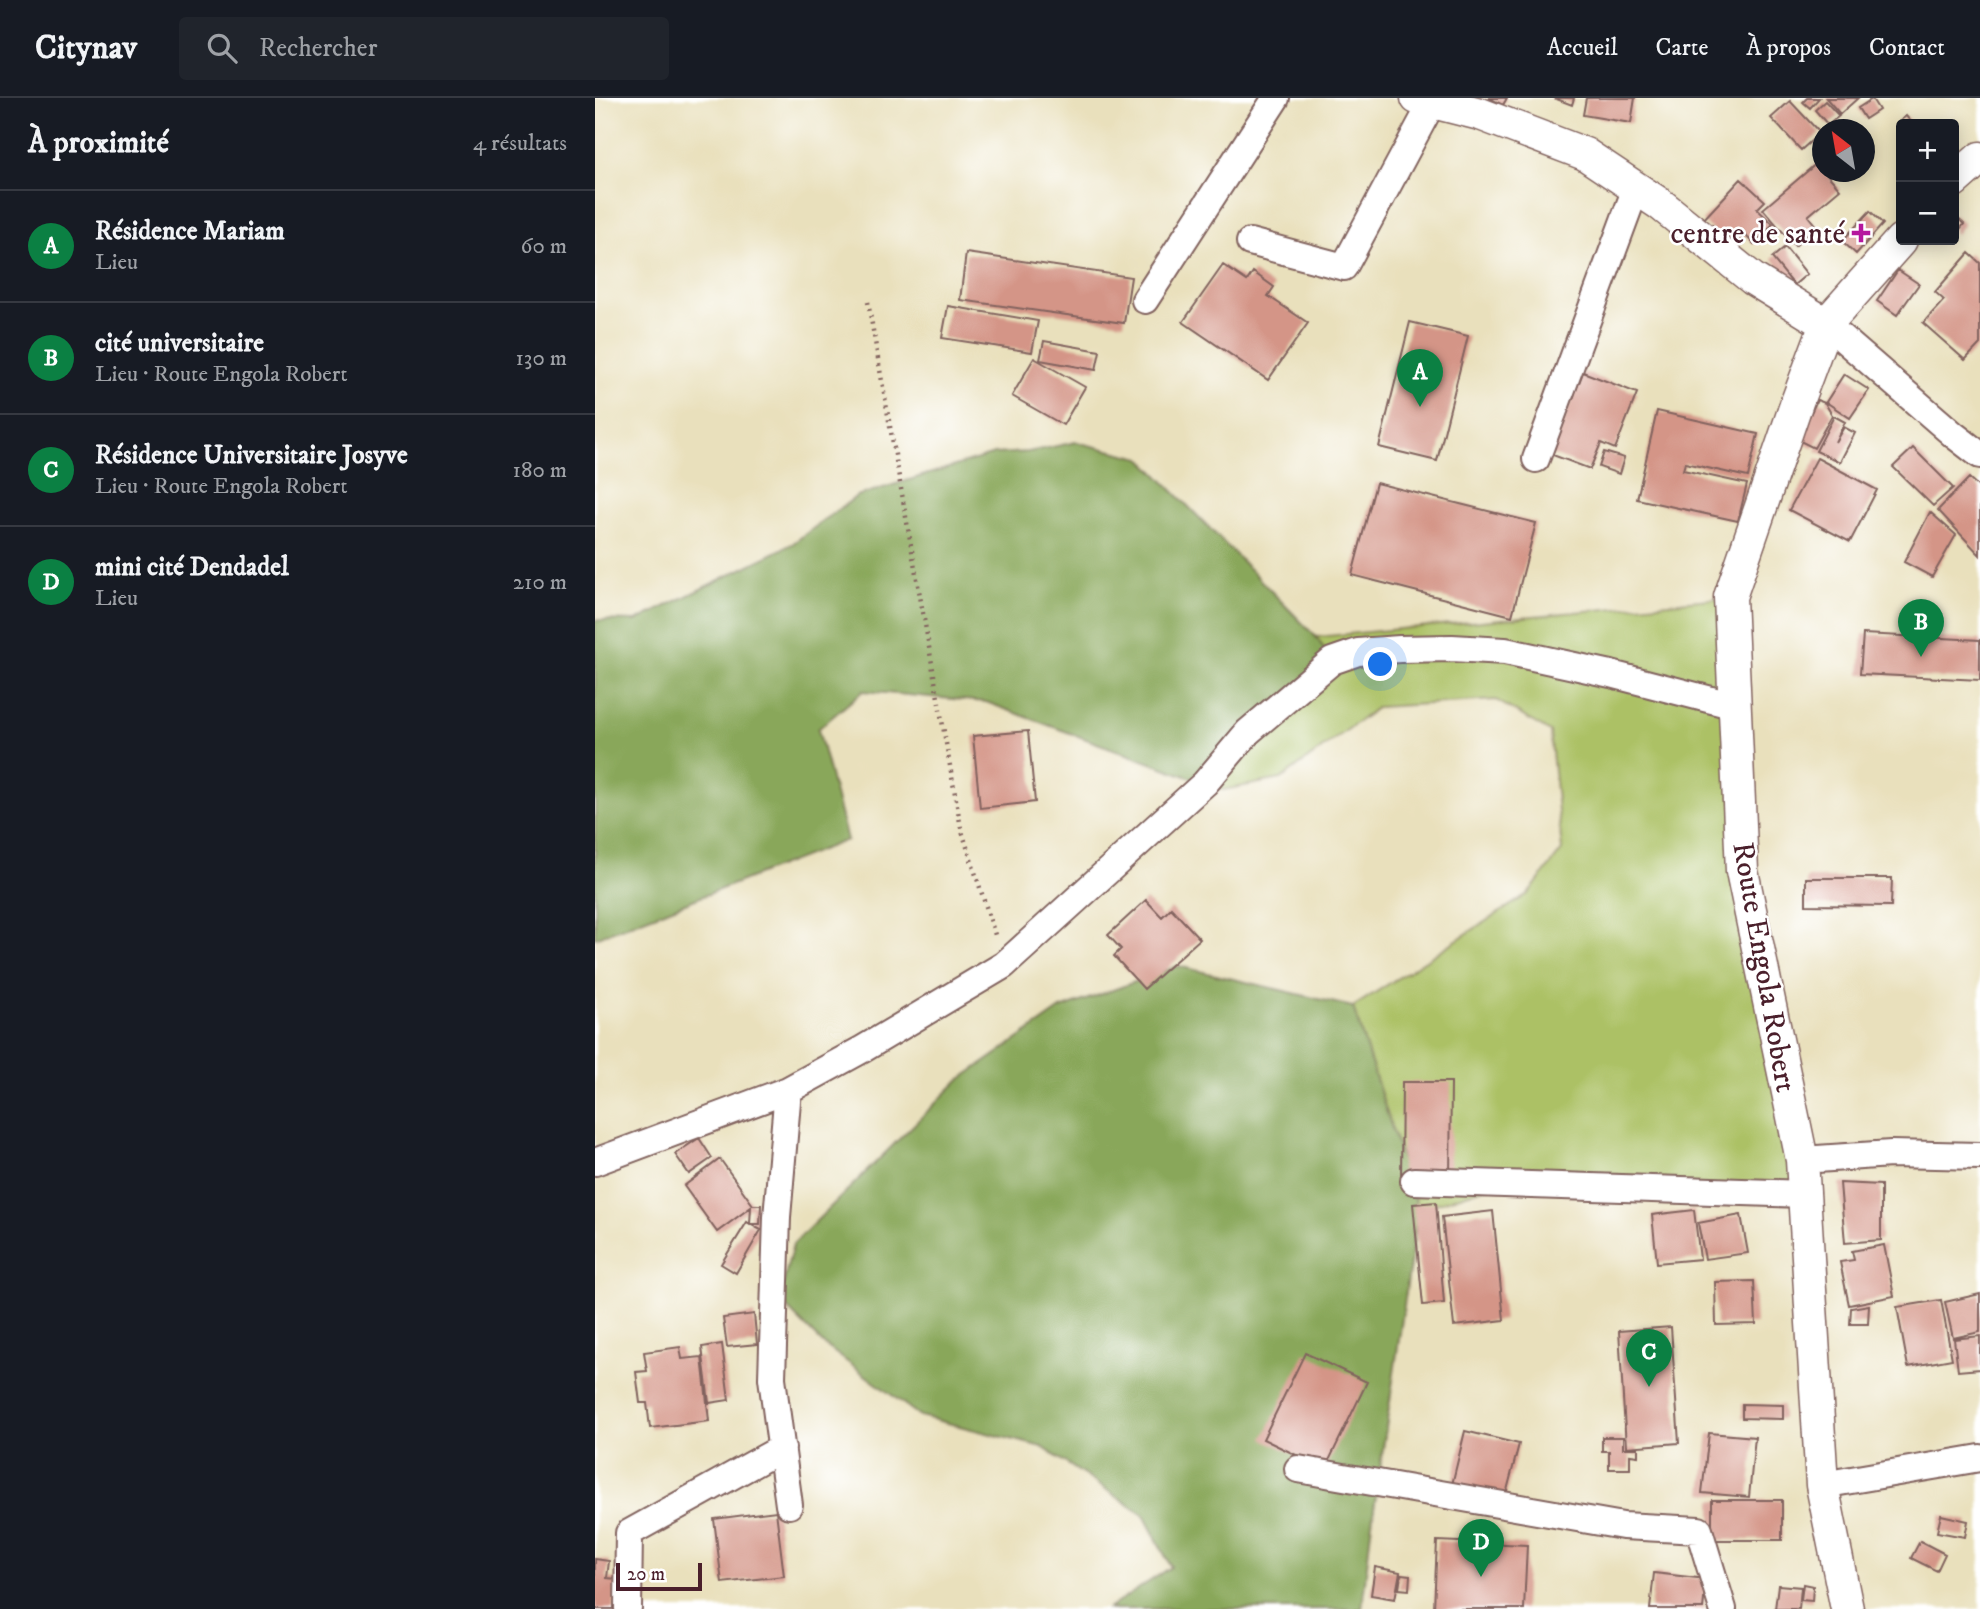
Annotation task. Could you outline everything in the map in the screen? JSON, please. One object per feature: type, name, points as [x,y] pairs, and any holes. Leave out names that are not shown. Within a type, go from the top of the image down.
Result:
[{"type":"street","points":[[1145,300],[1276,98]]},
{"type":"street","points":[[1250,242],[1345,267],[1425,101],[1480,114],[1585,154],[1660,204],[1753,279],[1826,324],[1954,435],[1980,454]]},
{"type":"street","points":[[1959,177],[1980,158]]},
{"type":"street","points":[[1536,459],[1636,188]]},
{"type":"street","name":"Route Engola Robert","points":[[1847,1609],[1822,1485],[1802,1160],[1742,871],[1730,597],[1826,324],[1897,245]]},
{"type":"street","points":[[595,1162],[788,1090],[1004,965],[1205,783],[1248,732],[1332,661],[1358,652],[1400,649],[1505,651],[1611,674],[1735,706]]},
{"type":"street","points":[[788,1090],[776,1217],[772,1378],[789,1505]]},
{"type":"street","points":[[1802,1160],[1892,1154],[1980,1157]]},
{"type":"street","points":[[1414,1181],[1804,1194]]},
{"type":"street","points":[[628,1609],[629,1533],[782,1448]]},
{"type":"street","points":[[1822,1485],[1980,1458]]},
{"type":"street","points":[[1298,1469],[1623,1526],[1699,1530],[1723,1609]]},
{"type":"path","points":[[867,302],[961,828],[1004,965]]},
{"type":"green space","points":[[1076,442],[1141,458],[1316,637],[1332,661],[1205,783],[986,702],[863,691],[818,729],[847,840],[595,938],[595,620],[636,621],[792,544],[857,496],[994,454],[1028,452]]},
{"type":"green space","points":[[1730,597],[1742,871],[1800,1190],[1508,1180],[1418,1210],[1353,1007],[1528,894],[1562,850],[1550,732],[1496,700],[1378,707],[1281,779],[1223,790],[1205,783],[1332,661],[1316,637]]},
{"type":"green space","points":[[1178,966],[1353,1007],[1418,1210],[1362,1609],[1108,1609],[1171,1567],[1144,1515],[1042,1447],[920,1416],[822,1343],[779,1300],[793,1244],[958,1081],[1061,1009]]},
{"type":"building","points":[[1489,98],[1507,98],[1503,105]]},
{"type":"building","points":[[1554,98],[1574,98],[1572,105]]},
{"type":"building","points":[[1586,98],[1635,98],[1631,123],[1583,115]]},
{"type":"building","points":[[1807,98],[1819,98],[1810,108],[1803,102]]},
{"type":"building","points":[[1826,98],[1858,98],[1840,114]]},
{"type":"building","points":[[1872,99],[1879,110],[1865,119],[1858,108]]},
{"type":"building","points":[[1790,101],[1812,124],[1812,140],[1801,150],[1771,118]]},
{"type":"building","points":[[1825,101],[1839,116],[1835,119],[1823,119],[1815,110]]},
{"type":"building","points":[[1812,167],[1812,182],[1834,182],[1840,189],[1808,216],[1816,226],[1795,246],[1763,209]]},
{"type":"building","points":[[1741,179],[1765,201],[1757,209],[1773,224],[1754,244],[1745,235],[1732,249],[1702,221]]},
{"type":"building","points":[[1870,211],[1883,224],[1856,254],[1842,241]]},
{"type":"building","points":[[1785,247],[1807,274],[1794,285],[1772,258]]},
{"type":"building","points":[[966,253],[1131,277],[1124,323],[960,300]]},
{"type":"building","points":[[1969,253],[1980,263],[1980,344],[1965,360],[1923,323],[1944,300],[1935,292]]},
{"type":"building","points":[[1223,265],[1247,281],[1253,272],[1274,287],[1268,296],[1308,323],[1268,380],[1183,322]]},
{"type":"building","points":[[1898,270],[1919,284],[1897,315],[1877,301]]},
{"type":"building","points":[[948,306],[1038,321],[1032,352],[942,338]]},
{"type":"building","points":[[1410,322],[1468,336],[1437,461],[1379,447]]},
{"type":"building","points":[[1044,341],[1100,351],[1096,370],[1040,360]]},
{"type":"building","points":[[1034,358],[1085,387],[1063,425],[1012,396]]},
{"type":"building","points":[[1583,372],[1637,393],[1615,449],[1601,443],[1590,469],[1550,454]]},
{"type":"building","points":[[1844,374],[1869,390],[1850,418],[1826,402]]},
{"type":"building","points":[[1817,400],[1825,403],[1832,415],[1814,448],[1798,440]]},
{"type":"building","points":[[1657,411],[1758,434],[1748,477],[1685,463],[1683,470],[1747,484],[1738,521],[1637,499]]},
{"type":"building","points":[[1834,416],[1845,422],[1835,442],[1844,427],[1855,433],[1840,462],[1816,451]]},
{"type":"building","points":[[1913,448],[1953,488],[1933,506],[1893,467]]},
{"type":"building","points":[[1604,452],[1624,458],[1619,474],[1599,467]]},
{"type":"building","points":[[1817,458],[1877,490],[1850,542],[1789,510]]},
{"type":"building","points":[[1969,478],[1980,488],[1980,555],[1938,510]]},
{"type":"building","points":[[1376,483],[1536,523],[1512,616],[1352,575]]},
{"type":"building","points":[[1930,512],[1956,535],[1932,577],[1904,562]]},
{"type":"building","points":[[1863,634],[1980,640],[1980,680],[1860,674]]},
{"type":"building","points":[[1028,731],[1035,802],[980,808],[973,736]]},
{"type":"building","points":[[1806,878],[1892,878],[1891,906],[1806,905]]},
{"type":"building","points":[[1146,900],[1162,917],[1171,908],[1200,939],[1144,989],[1114,956],[1121,949],[1108,935]]},
{"type":"building","points":[[1402,1082],[1451,1082],[1450,1179],[1401,1179]]},
{"type":"building","points":[[699,1138],[712,1158],[689,1174],[675,1154]]},
{"type":"building","points":[[720,1159],[753,1205],[761,1205],[760,1224],[750,1224],[751,1207],[717,1232],[684,1186]]},
{"type":"building","points":[[1840,1183],[1881,1185],[1881,1240],[1845,1243]]},
{"type":"building","points":[[1436,1202],[1444,1303],[1423,1305],[1413,1204]]},
{"type":"building","points":[[1694,1210],[1700,1259],[1657,1263],[1652,1215]]},
{"type":"building","points":[[1493,1211],[1504,1320],[1454,1326],[1442,1217]]},
{"type":"building","points":[[1741,1215],[1748,1253],[1705,1259],[1698,1223]]},
{"type":"building","points":[[747,1222],[761,1230],[736,1273],[721,1264]]},
{"type":"building","points":[[1884,1245],[1894,1296],[1849,1305],[1840,1262],[1854,1260],[1852,1251]]},
{"type":"building","points":[[1754,1281],[1756,1324],[1716,1325],[1715,1282]]},
{"type":"building","points":[[1980,1294],[1980,1332],[1953,1338],[1945,1302]]},
{"type":"building","points":[[1941,1300],[1952,1359],[1908,1367],[1897,1307]]},
{"type":"building","points":[[1869,1305],[1868,1324],[1850,1324],[1851,1308]]},
{"type":"building","points":[[754,1314],[757,1344],[727,1347],[723,1318]]},
{"type":"building","points":[[1671,1327],[1679,1443],[1626,1447],[1619,1331]]},
{"type":"building","points":[[1980,1336],[1980,1369],[1958,1371],[1954,1339]]},
{"type":"building","points":[[722,1344],[729,1400],[709,1403],[702,1347]]},
{"type":"building","points":[[680,1347],[682,1359],[702,1357],[709,1421],[650,1428],[647,1403],[640,1403],[636,1372],[647,1371],[644,1352]]},
{"type":"building","points":[[1305,1353],[1367,1382],[1325,1469],[1263,1439]]},
{"type":"building","points":[[1742,1404],[1783,1405],[1783,1419],[1742,1418]]},
{"type":"building","points":[[1465,1431],[1519,1444],[1503,1506],[1450,1493]]},
{"type":"building","points":[[1709,1433],[1755,1437],[1749,1497],[1702,1493]]},
{"type":"building","points":[[1602,1437],[1623,1437],[1623,1448],[1638,1448],[1638,1456],[1630,1455],[1630,1469],[1609,1469],[1609,1451],[1602,1451]]},
{"type":"building","points":[[1712,1500],[1782,1500],[1782,1540],[1712,1540]]},
{"type":"building","points":[[776,1511],[784,1576],[722,1583],[714,1519]]},
{"type":"building","points":[[1941,1515],[1968,1521],[1965,1537],[1937,1532]]},
{"type":"building","points":[[1437,1541],[1527,1545],[1524,1609],[1434,1609]]},
{"type":"building","points":[[1920,1541],[1945,1554],[1937,1571],[1911,1558]]},
{"type":"building","points":[[595,1559],[609,1561],[607,1578],[617,1579],[614,1609],[595,1609]]},
{"type":"building","points":[[1375,1567],[1400,1572],[1395,1599],[1371,1595]]},
{"type":"building","points":[[1654,1573],[1706,1579],[1703,1609],[1650,1609]]},
{"type":"building","points":[[1401,1574],[1410,1575],[1409,1590],[1399,1589]]},
{"type":"building","points":[[1803,1584],[1813,1586],[1812,1601],[1801,1600]]},
{"type":"building","points":[[1778,1585],[1801,1587],[1799,1609],[1775,1609]]},
{"type":"place","name":"centre de santé","points":[[1861,233]]},
{"type":"place","name":"Résidence Mariam","points":[[1420,407]]},
{"type":"place","name":"cité universitaire","points":[[1921,657]]},
{"type":"place","name":"Résidence Universitaire Josyve","points":[[1649,1387]]},
{"type":"place","name":"mini cité Dendadel","points":[[1481,1577]]}]
